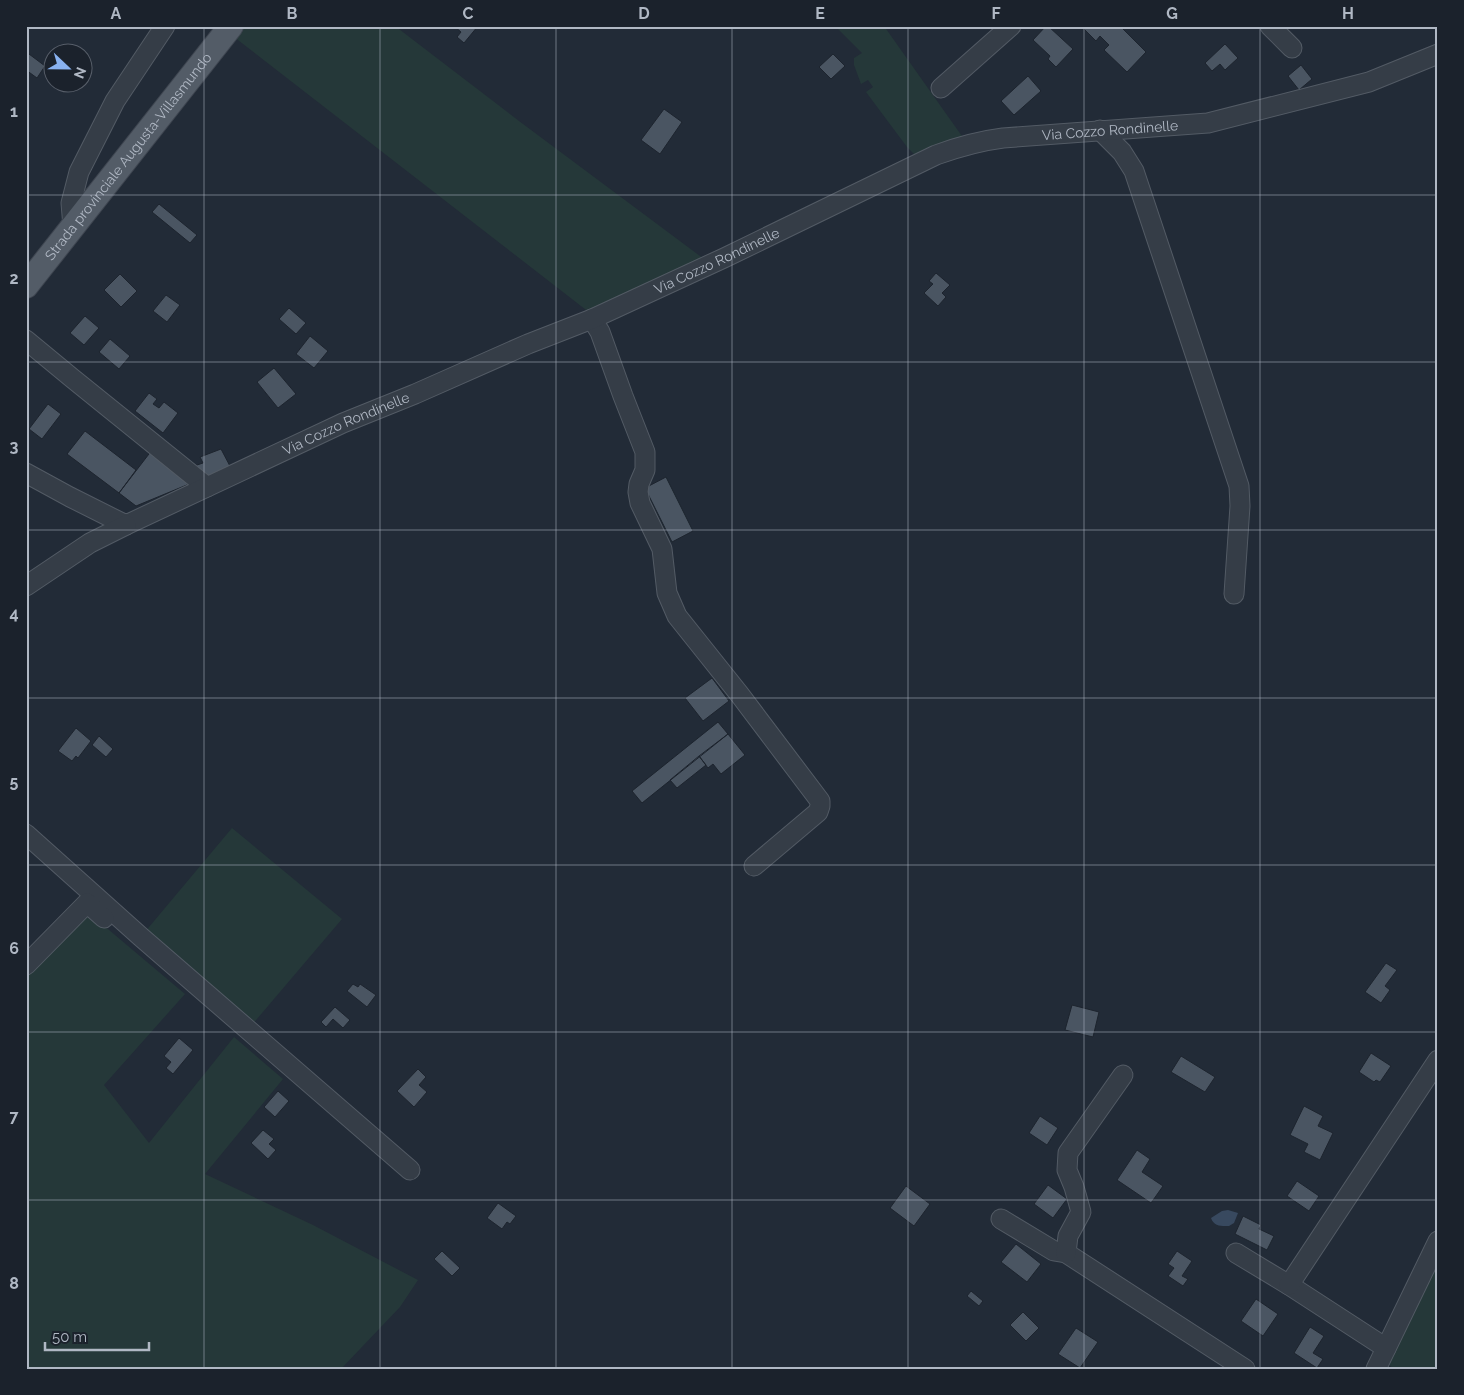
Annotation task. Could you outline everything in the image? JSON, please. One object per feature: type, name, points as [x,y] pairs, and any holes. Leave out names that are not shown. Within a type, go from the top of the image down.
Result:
[{"type":"main road","name":"Strada provinciale Augusta-Villasmundo","points":[[26,286],[231,26]]},
{"type":"street","points":[[73,227],[71,203],[79,172],[115,100],[164,26]]},
{"type":"street","points":[[941,88],[1011,26]]},
{"type":"street","points":[[1270,26],[1292,48]]},
{"type":"street","name":"Via Cozzo Rondinelle","points":[[26,586],[90,543],[126,525],[344,423],[528,344],[592,319],[724,258],[936,155],[986,140],[1218,121],[1369,82],[1438,54]]},
{"type":"street","points":[[1100,130],[1122,152],[1134,171],[1239,486],[1240,506],[1234,594]]},
{"type":"street","points":[[592,319],[600,332],[644,452],[645,470],[638,492],[640,503],[662,549],[667,593],[670,603],[677,616],[740,695],[820,801],[818,812],[754,866]]},
{"type":"street","points":[[26,340],[207,487]]},
{"type":"street","points":[[26,473],[126,525]]},
{"type":"street","points":[[26,834],[141,937],[410,1170]]},
{"type":"street","points":[[26,965],[87,903],[374,1153]]},
{"type":"street","points":[[1289,1285],[1438,1060]]},
{"type":"street","points":[[1066,1253],[1068,1236],[1081,1212],[1067,1170],[1068,1153],[1122,1075]]},
{"type":"street","points":[[1001,1219],[1054,1251],[1066,1253],[1245,1369]]},
{"type":"street","points":[[1379,1368],[1386,1348],[1438,1240]]},
{"type":"street","points":[[1236,1253],[1386,1348]]},
{"type":"shaded area","points":[[243,26],[395,26],[704,259],[590,313],[234,37]]},
{"type":"shaded area","points":[[835,26],[884,26],[964,139],[918,158],[907,147],[866,92],[873,87],[868,80],[861,84],[854,65],[854,58],[862,53]]},
{"type":"shaded area","points":[[232,828],[342,919],[251,1026],[144,933]]},
{"type":"shaded area","points":[[84,917],[96,919],[185,994],[104,1085],[149,1143],[234,1037],[283,1079],[205,1174],[313,1225],[418,1280],[400,1307],[341,1369],[26,1369],[26,976]]},
{"type":"shaded area","points":[[1438,1252],[1438,1369],[1393,1369],[1386,1361]]},
{"type":"water","points":[[1228,1210],[1238,1213],[1234,1223],[1229,1226],[1221,1226],[1212,1221],[1211,1218],[1222,1211]]},
{"type":"building","points":[[454,26],[478,26],[464,43],[457,37],[461,32]]},
{"type":"building","points":[[1046,26],[1073,49],[1056,67],[1048,59],[1050,56],[1033,40]]},
{"type":"building","points":[[1081,26],[1120,26],[1146,52],[1127,72],[1104,50],[1109,45],[1100,36],[1096,41]]},
{"type":"building","points":[[1225,44],[1238,58],[1225,70],[1220,64],[1212,71],[1205,63]]},
{"type":"building","points":[[29,54],[42,64],[42,70],[37,78],[26,70],[26,58]]},
{"type":"building","points":[[833,54],[845,66],[831,79],[819,67]]},
{"type":"building","points":[[1301,65],[1312,79],[1299,90],[1288,76]]},
{"type":"building","points":[[1028,76],[1041,91],[1014,115],[1001,101]]},
{"type":"building","points":[[664,109],[682,122],[660,154],[641,140]]},
{"type":"building","points":[[159,204],[197,235],[190,243],[152,212]]},
{"type":"building","points":[[936,273],[950,285],[942,293],[946,297],[938,306],[924,293],[933,284],[929,281]]},
{"type":"building","points":[[120,274],[137,291],[121,307],[104,290]]},
{"type":"building","points":[[166,295],[180,305],[167,322],[153,311]]},
{"type":"building","points":[[289,308],[306,323],[296,334],[279,319]]},
{"type":"building","points":[[85,316],[99,328],[84,345],[70,333]]},
{"type":"building","points":[[310,336],[328,351],[314,368],[296,354]]},
{"type":"building","points":[[110,339],[130,356],[119,369],[99,352]]},
{"type":"building","points":[[274,368],[296,394],[278,408],[257,382]]},
{"type":"building","points":[[149,393],[157,399],[153,404],[159,408],[164,402],[178,413],[163,433],[135,411]]},
{"type":"building","points":[[48,404],[61,414],[42,439],[29,429]]},
{"type":"building","points":[[85,431],[136,470],[119,493],[67,454]]},
{"type":"building","points":[[221,449],[231,468],[207,480],[191,467],[203,463],[200,457]]},
{"type":"building","points":[[152,450],[194,482],[136,506],[119,493]]},
{"type":"building","points":[[666,477],[693,531],[672,542],[645,488]]},
{"type":"building","points":[[712,678],[729,701],[703,721],[685,698]]},
{"type":"building","points":[[718,722],[728,734],[642,803],[632,791]]},
{"type":"building","points":[[76,728],[91,741],[78,758],[76,756],[72,761],[58,751]]},
{"type":"building","points":[[728,734],[745,755],[721,774],[713,764],[708,768],[699,756]]},
{"type":"building","points":[[99,736],[113,749],[106,757],[92,745]]},
{"type":"building","points":[[699,756],[706,765],[677,788],[670,780]]},
{"type":"building","points":[[1386,963],[1397,970],[1385,986],[1390,990],[1381,1003],[1365,992]]},
{"type":"building","points":[[353,984],[358,987],[360,984],[376,995],[367,1007],[347,991]]},
{"type":"building","points":[[1072,1005],[1099,1012],[1093,1037],[1065,1030]]},
{"type":"building","points":[[335,1007],[350,1020],[343,1028],[333,1019],[326,1027],[321,1022]]},
{"type":"building","points":[[179,1038],[193,1050],[173,1074],[166,1068],[171,1062],[164,1056]]},
{"type":"building","points":[[1371,1053],[1391,1066],[1380,1082],[1376,1080],[1374,1082],[1359,1072]]},
{"type":"building","points":[[1181,1056],[1215,1077],[1205,1092],[1171,1072]]},
{"type":"building","points":[[418,1069],[426,1077],[419,1085],[427,1092],[414,1107],[397,1091]]},
{"type":"building","points":[[278,1091],[289,1101],[275,1117],[264,1107]]},
{"type":"building","points":[[1304,1106],[1323,1116],[1318,1126],[1333,1133],[1320,1160],[1304,1152],[1308,1144],[1290,1135]]},
{"type":"building","points":[[1040,1116],[1058,1128],[1047,1145],[1029,1133]]},
{"type":"building","points":[[263,1130],[274,1139],[269,1144],[276,1150],[268,1159],[251,1143]]},
{"type":"building","points":[[1137,1150],[1150,1159],[1142,1172],[1163,1186],[1151,1203],[1117,1180]]},
{"type":"building","points":[[1297,1181],[1319,1196],[1309,1211],[1287,1196]]},
{"type":"building","points":[[1048,1185],[1067,1199],[1053,1218],[1034,1204]]},
{"type":"building","points":[[906,1186],[930,1204],[914,1226],[890,1208]]},
{"type":"building","points":[[498,1203],[516,1216],[510,1224],[507,1222],[502,1229],[487,1218]]},
{"type":"building","points":[[1243,1216],[1261,1225],[1259,1229],[1274,1236],[1267,1250],[1235,1234]]},
{"type":"building","points":[[1016,1244],[1041,1264],[1027,1282],[1001,1262]]},
{"type":"building","points":[[442,1251],[460,1268],[452,1276],[434,1259]]},
{"type":"building","points":[[1177,1251],[1192,1261],[1182,1276],[1188,1279],[1183,1286],[1168,1276],[1174,1268],[1168,1264]]},
{"type":"building","points":[[971,1291],[983,1301],[979,1306],[967,1296]]},
{"type":"building","points":[[1256,1299],[1278,1314],[1263,1336],[1241,1321]]},
{"type":"building","points":[[1023,1312],[1039,1328],[1026,1341],[1010,1325]]},
{"type":"building","points":[[1310,1327],[1324,1336],[1313,1353],[1323,1359],[1317,1368],[1294,1353]]},
{"type":"building","points":[[1076,1328],[1098,1342],[1080,1368],[1058,1354]]}]
